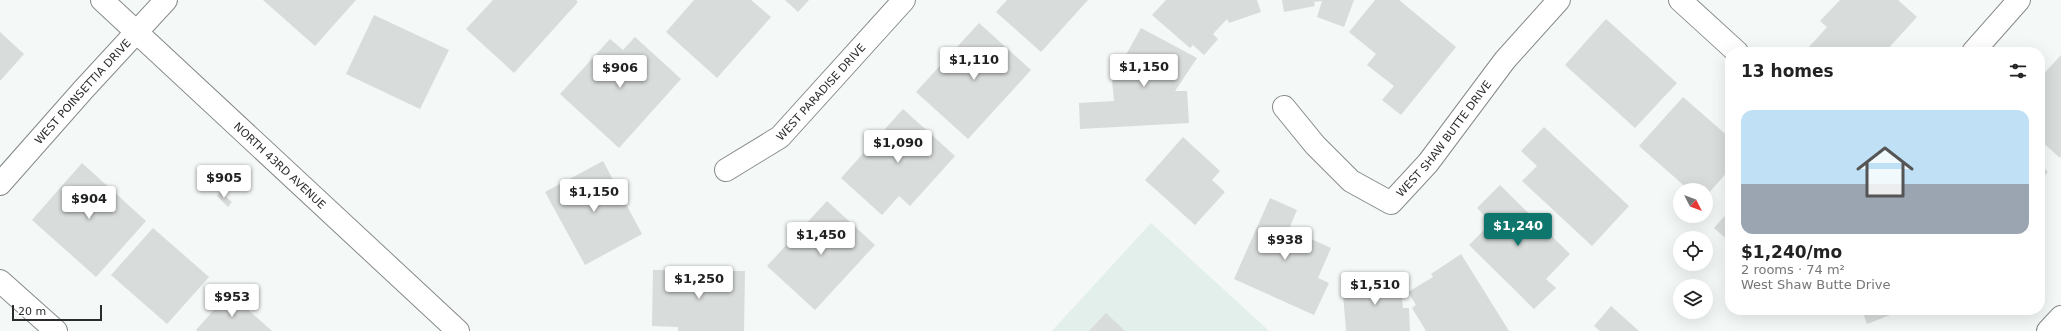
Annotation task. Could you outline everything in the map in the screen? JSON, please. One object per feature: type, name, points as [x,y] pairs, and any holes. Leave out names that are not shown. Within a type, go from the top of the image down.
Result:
[{"type":"street","name":"NORTH 43RD AVENUE","points":[[102,0],[458,331]]},
{"type":"street","name":"WEST POINSETTIA DRIVE","points":[[0,184],[166,0]]},
{"type":"street","name":"WEST PARADISE DRIVE","points":[[726,170],[780,136],[904,0]]},
{"type":"street","name":"WEST SHAW BUTTE DRIVE","points":[[1284,107],[1315,145],[1352,181],[1391,203],[1428,163],[1505,60],[1559,0]]},
{"type":"street","points":[[1680,0],[1732,47]]},
{"type":"street","points":[[1977,47],[2019,0]]},
{"type":"street","points":[[0,281],[56,331]]},
{"type":"street","points":[[2048,331],[2061,317]]},
{"type":"shaded area","points":[[1151,223],[1269,331],[1052,331]]},
{"type":"building","points":[[263,0],[356,0],[315,46]]},
{"type":"building","points":[[493,0],[576,0],[578,2],[514,73],[466,29]]},
{"type":"building","points":[[694,0],[751,0],[771,17],[717,78],[666,32]]},
{"type":"building","points":[[785,0],[809,0],[798,12]]},
{"type":"building","points":[[1007,0],[1088,0],[1041,52],[996,12]]},
{"type":"building","points":[[1166,0],[1257,0],[1261,12],[1229,23],[1227,19],[1213,34],[1218,39],[1204,55],[1193,45],[1190,48],[1152,15]]},
{"type":"building","points":[[1282,0],[1354,0],[1344,27],[1317,17],[1322,1],[1314,2],[1315,6],[1284,12]]},
{"type":"building","points":[[1375,0],[1399,0],[1456,47],[1401,115],[1382,100],[1394,86],[1367,65],[1376,54],[1349,32]]},
{"type":"building","points":[[1840,0],[1898,0],[1917,17],[1890,47],[1809,47],[1827,27],[1820,21]]},
{"type":"building","points":[[374,15],[449,50],[420,109],[346,74]]},
{"type":"building","points":[[1606,19],[1677,83],[1635,128],[1565,65]]},
{"type":"building","points":[[979,23],[1031,70],[968,139],[916,92]]},
{"type":"building","points":[[1141,28],[1197,58],[1175,91],[1187,91],[1189,123],[1080,129],[1079,103],[1114,101],[1112,80]]},
{"type":"building","points":[[0,32],[24,54],[0,81]]},
{"type":"building","points":[[635,37],[681,79],[619,148],[560,94],[610,39],[623,50]]},
{"type":"building","points":[[2061,55],[2060,158],[2045,144],[2045,73]]},
{"type":"building","points":[[1683,97],[1725,134],[1725,175],[1713,188],[1713,183],[1681,183],[1639,146]]},
{"type":"building","points":[[903,109],[955,156],[910,206],[899,196],[882,215],[841,178]]},
{"type":"building","points":[[1544,127],[1629,206],[1592,246],[1522,181],[1537,166],[1521,151]]},
{"type":"building","points":[[1183,137],[1220,171],[1212,180],[1225,192],[1195,225],[1145,180]]},
{"type":"building","points":[[603,161],[642,234],[585,265],[545,192]]},
{"type":"building","points":[[82,163],[146,221],[96,277],[32,220]]},
{"type":"building","points":[[1500,185],[1570,254],[1546,279],[1556,288],[1534,309],[1469,245],[1491,223],[1477,208]]},
{"type":"building","points":[[220,192],[232,202],[228,207],[217,196]]},
{"type":"building","points":[[1270,198],[1297,210],[1289,229],[1331,248],[1318,278],[1329,283],[1314,315],[1234,279]]},
{"type":"building","points":[[827,201],[875,245],[815,310],[767,266]]},
{"type":"building","points":[[1725,216],[1725,238],[1714,228]]},
{"type":"building","points":[[153,228],[209,277],[167,324],[111,275]]},
{"type":"building","points":[[1461,254],[1509,331],[1426,331],[1412,308],[1416,305],[1408,292],[1433,277],[1431,274]]},
{"type":"building","points":[[653,270],[745,271],[744,331],[678,331],[678,327],[652,326]]},
{"type":"building","points":[[1400,277],[1403,308],[1409,308],[1410,331],[1346,331],[1342,282]]},
{"type":"building","points":[[229,293],[272,331],[197,331],[196,330]]},
{"type":"building","points":[[1611,306],[1639,331],[1600,331],[1594,326]]},
{"type":"building","points":[[1106,313],[1125,331],[1089,331]]},
{"type":"building","points":[[1864,315],[1890,315],[1867,324]]}]
